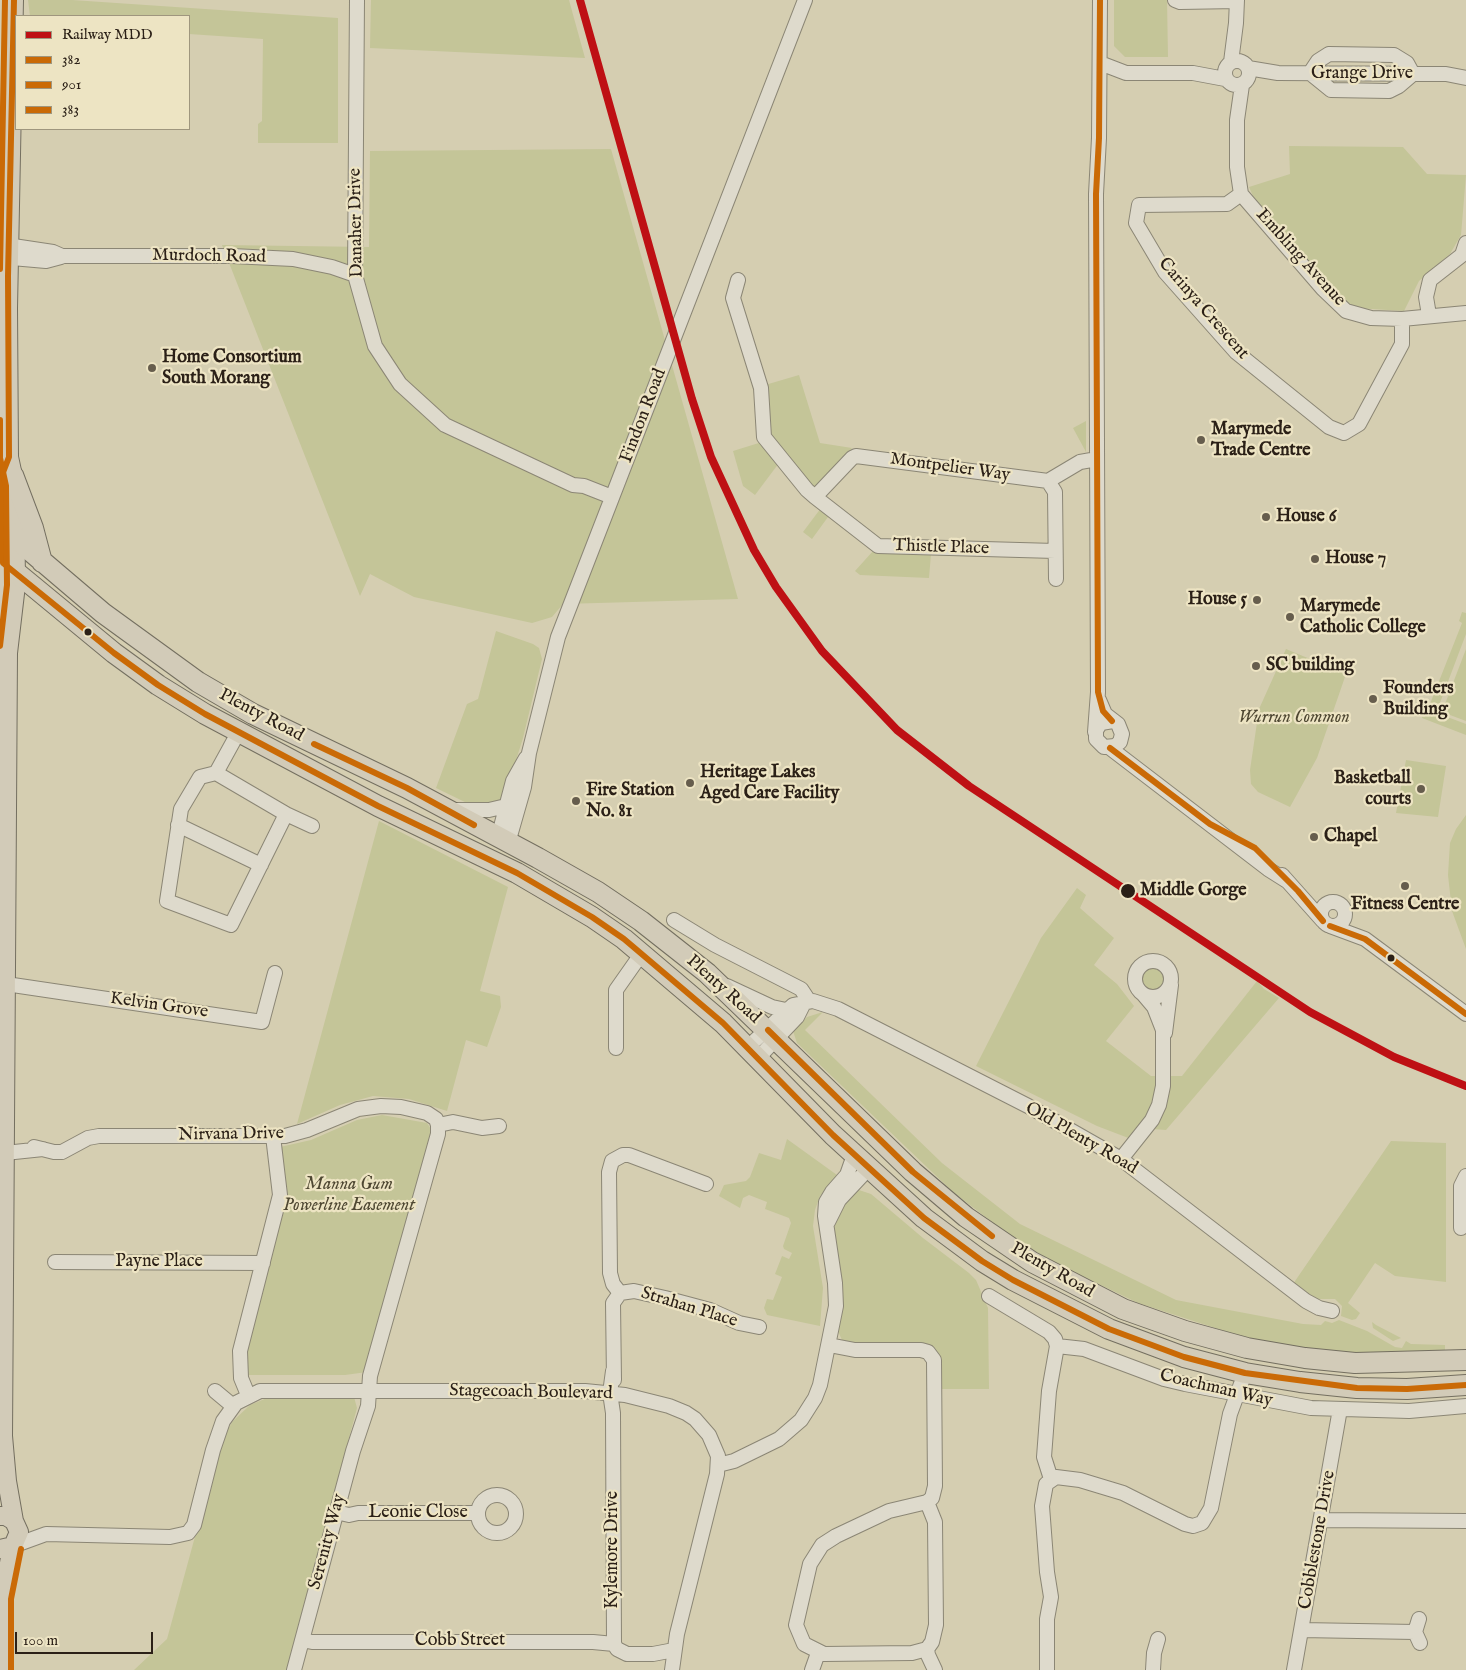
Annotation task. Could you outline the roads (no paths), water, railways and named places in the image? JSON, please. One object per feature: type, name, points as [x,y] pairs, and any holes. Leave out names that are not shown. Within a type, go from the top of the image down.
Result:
[{"type":"highway","points":[[6,471],[32,524],[42,562]]},
{"type":"highway","name":"Plenty Road","points":[[1,524],[16,540],[113,621],[198,682],[261,718],[407,788],[564,872],[620,906],[677,948],[714,980],[913,1172],[966,1217],[1032,1262],[1123,1309],[1216,1341],[1287,1355],[1355,1363],[1466,1360]]},
{"type":"highway","name":"Plenty Road","points":[[7,565],[80,628],[158,685],[238,733],[378,806],[495,862],[592,917],[642,953],[723,1022],[862,1161],[924,1218],[982,1261],[1021,1284],[1109,1329],[1184,1357],[1237,1371],[1300,1382],[1357,1388],[1407,1389],[1466,1385]]},
{"type":"highway","name":"Findon Road","points":[[495,862],[503,840]]},
{"type":"highway","points":[[862,1161],[873,1153],[864,1124]]},
{"type":"main road","points":[[0,1466],[2,1436],[5,1153],[3,1008],[6,984],[3,859],[4,730],[8,653],[7,565],[1,524],[6,471],[4,251],[14,0]]},
{"type":"main road","points":[[6,471],[16,540],[7,565]]},
{"type":"main road","points":[[2,1436],[10,1520],[20,1532],[8,1547],[1,1591],[2,1670]]},
{"type":"street","name":"Danaher Drive","points":[[358,0],[355,275],[375,346],[400,384],[420,405],[445,425],[573,485],[581,494],[611,502]]},
{"type":"street","name":"Findon Road","points":[[503,840],[524,787],[529,753],[558,637],[805,0]]},
{"type":"street","points":[[1100,0],[1100,86],[1096,194],[1098,692],[1095,732],[1098,743],[1110,748],[1298,890],[1327,924],[1365,939],[1466,1014]]},
{"type":"street","points":[[1175,0],[1180,2],[1236,0]]},
{"type":"street","name":"Embling Avenue","points":[[1236,0],[1237,167],[1241,194],[1323,289],[1346,311],[1371,318],[1402,319],[1466,313]]},
{"type":"street","name":"Grange Drive","points":[[1100,63],[1126,73],[1446,74],[1466,70]]},
{"type":"street","name":"Grange Drive","points":[[1100,86],[1126,73]]},
{"type":"street","name":"Grange Drive","points":[[1446,74],[1466,78]]},
{"type":"street","name":"Carinya Crescent","points":[[1241,194],[1227,204],[1139,205],[1136,223],[1165,272],[1236,352],[1329,427],[1344,434],[1359,424],[1402,344],[1402,319]]},
{"type":"street","points":[[1429,315],[1426,297],[1430,280],[1462,255],[1466,243]]},
{"type":"street","name":"Murdoch Road","points":[[4,251],[46,261],[62,256],[232,256],[293,259],[332,267],[355,275]]},
{"type":"street","name":"Thistle Place","points":[[738,280],[733,298],[761,388],[764,437],[806,490],[878,546],[1055,551]]},
{"type":"street","name":"Montpelier Way","points":[[815,497],[856,456],[1048,481]]},
{"type":"street","points":[[1056,579],[1055,492],[1048,481],[1080,462],[1098,459]]},
{"type":"street","points":[[1098,692],[1103,711],[1120,726],[1126,751],[1138,770]]},
{"type":"street","points":[[1095,732],[1102,722],[1113,721]]},
{"type":"street","points":[[216,773],[238,733]]},
{"type":"street","points":[[1110,748],[1119,744],[1122,737]]},
{"type":"street","name":"Findon Road","points":[[503,840],[506,806],[515,776],[529,753]]},
{"type":"street","points":[[286,814],[231,925],[167,900],[181,810],[200,777],[216,773],[286,814],[312,826]]},
{"type":"street","points":[[444,809],[489,810],[506,806]]},
{"type":"street","points":[[178,824],[261,865]]},
{"type":"street","points":[[1210,824],[1255,848],[1271,862],[1284,879]]},
{"type":"street","points":[[1298,890],[1340,904],[1365,939]]},
{"type":"street","points":[[1327,924],[1322,909],[1331,902]]},
{"type":"street","points":[[1327,924],[1342,922],[1344,910]]},
{"type":"street","points":[[674,920],[720,948],[801,989],[806,1002]]},
{"type":"street","points":[[616,1048],[616,990],[642,953]]},
{"type":"street","points":[[1121,1159],[1147,1128],[1159,1105],[1163,1086],[1164,1038],[1171,982],[1169,970],[1163,964],[1154,961],[1145,963],[1138,968],[1135,978],[1136,986],[1156,1009],[1164,1038]]},
{"type":"street","name":"Kelvin Grove","points":[[6,984],[262,1022],[275,973]]},
{"type":"street","points":[[714,980],[764,1004],[786,1010]]},
{"type":"street","points":[[1143,994],[1152,998],[1161,996],[1166,992],[1171,982]]},
{"type":"street","points":[[754,1052],[771,1034],[786,1010],[806,1002]]},
{"type":"street","points":[[771,1034],[797,1017],[806,1002]]},
{"type":"street","name":"Old Plenty Road","points":[[806,1002],[838,1009],[1036,1111],[1121,1159],[1306,1301],[1319,1308],[1332,1311]]},
{"type":"street","name":"Nirvana Drive","points":[[5,1153],[38,1148],[62,1152],[88,1138],[99,1136],[273,1136],[300,1133],[354,1110],[376,1106],[396,1106],[424,1111],[434,1117],[438,1125]]},
{"type":"street","points":[[438,1125],[454,1122],[480,1128],[499,1126]]},
{"type":"street","name":"Serenity Way","points":[[294,1670],[337,1509],[364,1414],[369,1403],[370,1376],[376,1364],[438,1134],[438,1125]]},
{"type":"street","points":[[8,1547],[46,1534],[148,1534],[182,1531],[200,1498],[221,1425],[234,1406],[250,1394],[242,1383],[241,1347],[280,1196],[273,1136]]},
{"type":"street","points":[[620,1292],[613,1284],[610,1273],[609,1172],[612,1161],[623,1155],[629,1155],[706,1184]]},
{"type":"street","points":[[827,1224],[862,1161]]},
{"type":"street","points":[[613,1641],[617,1649],[627,1654],[653,1654],[673,1659],[718,1461],[751,1454],[786,1435],[805,1414],[820,1385],[835,1322],[836,1298],[826,1202],[832,1192],[862,1161]]},
{"type":"street","points":[[1458,1228],[1461,1186],[1466,1176]]},
{"type":"street","name":"Payne Place","points":[[55,1262],[263,1263]]},
{"type":"street","name":"Strahan Place","points":[[620,1292],[634,1290],[710,1310],[739,1323],[759,1327]]},
{"type":"street","name":"Kylemore Drive","points":[[613,1641],[613,1303],[620,1292]]},
{"type":"street","points":[[989,1296],[1049,1332],[1057,1346],[1049,1392],[1044,1458],[1051,1479]]},
{"type":"street","points":[[829,1345],[855,1350],[921,1350],[928,1352],[933,1357],[935,1369],[935,1486],[932,1498],[927,1502],[889,1511],[836,1536],[817,1551],[810,1564],[796,1624],[804,1644],[818,1653],[929,1652]]},
{"type":"street","name":"Coachman Way","points":[[1057,1346],[1084,1349],[1164,1379],[1298,1407],[1409,1411],[1466,1406]]},
{"type":"street","points":[[1047,1670],[1048,1619],[1043,1599],[1047,1572],[1042,1498],[1044,1488],[1051,1479],[1065,1477],[1098,1484],[1158,1508],[1185,1524],[1199,1524],[1206,1519],[1211,1508],[1237,1371]]},
{"type":"street","name":"Stagecoach Boulevard","points":[[250,1394],[271,1389],[612,1393],[669,1406],[686,1413],[695,1419],[709,1435],[718,1461]]},
{"type":"street","points":[[214,1391],[234,1406]]},
{"type":"street","name":"Cobblestone Drive","points":[[1294,1670],[1340,1409]]},
{"type":"street","points":[[927,1502],[935,1522],[936,1625],[929,1652],[938,1666],[936,1670]]},
{"type":"street","name":"Leonie Close","points":[[337,1509],[358,1513],[478,1514]]},
{"type":"street","points":[[10,1520],[46,1534]]},
{"type":"street","points":[[1321,1520],[1466,1521]]},
{"type":"street","points":[[1301,1630],[1418,1631]]},
{"type":"street","name":"Cobb Street","points":[[302,1637],[328,1641],[613,1641]]},
{"type":"street","points":[[1153,1670],[1154,1653],[1158,1639]]},
{"type":"street","points":[[812,1670],[818,1653]]},
{"type":"rail line","name":"MDD","points":[[580,0],[692,399],[711,457],[754,550],[776,587],[822,651],[897,730],[969,786],[1310,1012],[1394,1057],[1466,1086]]},
{"type":"place","name":"Home Consortium South Morang","points":[[152,368]]},
{"type":"place","name":"Marymede Trade Centre","points":[[1201,440]]},
{"type":"place","name":"House 6","points":[[1266,517]]},
{"type":"place","name":"House 7","points":[[1315,559]]},
{"type":"place","name":"House 5","points":[[1257,600]]},
{"type":"place","name":"Marymede Catholic College","points":[[1290,617]]},
{"type":"place","name":"SC building","points":[[1256,666]]},
{"type":"place","name":"Founders Building","points":[[1373,699]]},
{"type":"place","name":"Heritage Lakes Aged Care Facility","points":[[690,783]]},
{"type":"place","name":"Basketball courts","points":[[1421,789]]},
{"type":"place","name":"Fire Station No. 81","points":[[576,801]]},
{"type":"place","name":"Chapel","points":[[1314,837]]},
{"type":"place","name":"Fitness Centre","points":[[1405,886]]},
{"type":"place","name":"Middle Gorge","points":[[1128,891]]},
{"type":"park label","name":"Wurrun Common","points":[[1294,718]]},
{"type":"park label","name":"Manna Gum Powerline Easement","points":[[349,1195]]}]
